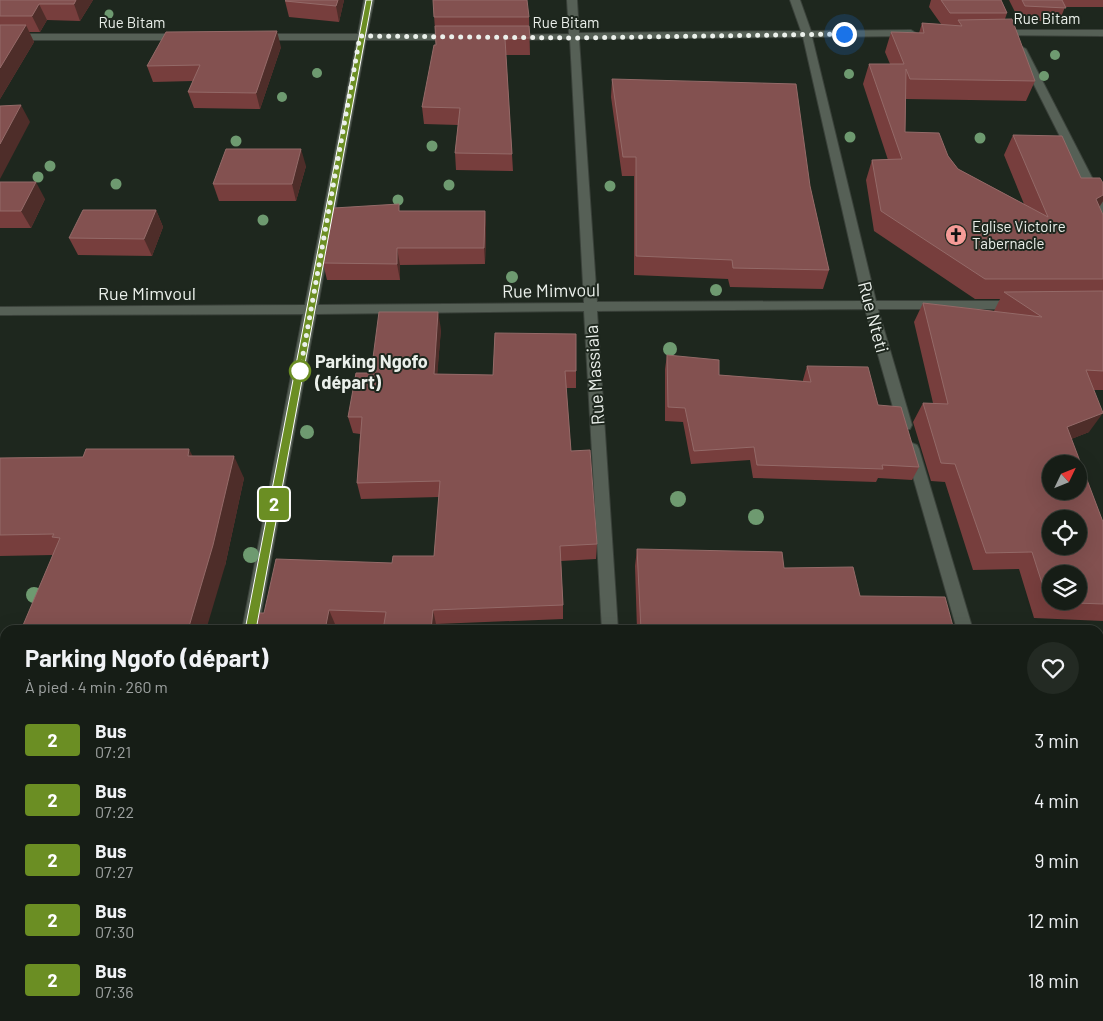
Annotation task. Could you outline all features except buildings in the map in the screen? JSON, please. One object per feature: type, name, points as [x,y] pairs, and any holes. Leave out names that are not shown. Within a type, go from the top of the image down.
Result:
[{"type":"street","points":[[251,625],[311,311],[360,36],[369,0]]},
{"type":"street","name":"Rue Massiala","points":[[572,0],[589,308],[610,625]]},
{"type":"street","name":"Rue Nteti","points":[[795,0],[806,34],[870,304],[965,625]]},
{"type":"street","points":[[1010,29],[1103,210]]},
{"type":"street","name":"Rue Bitam","points":[[983,33],[1010,29],[1103,33]]},
{"type":"street","name":"Rue Bitam","points":[[496,37],[573,38],[924,33]]},
{"type":"street","name":"Rue Bitam","points":[[0,37],[193,37]]},
{"type":"street","points":[[252,37],[467,37]]},
{"type":"street","name":"Rue Mimvoul","points":[[0,310],[311,311],[870,304],[1025,305]]},
{"type":"bus line","name":"2","points":[[251,625],[311,311],[360,36],[369,0]]},
{"type":"place","name":"Eglise Victoire Tabernacle","points":[[956,235]]},
{"type":"place","name":"Parking Ngofo (départ)","points":[[300,371]]},
{"type":"route","points":[[300,371],[360,36],[573,38],[844,34]]}]
